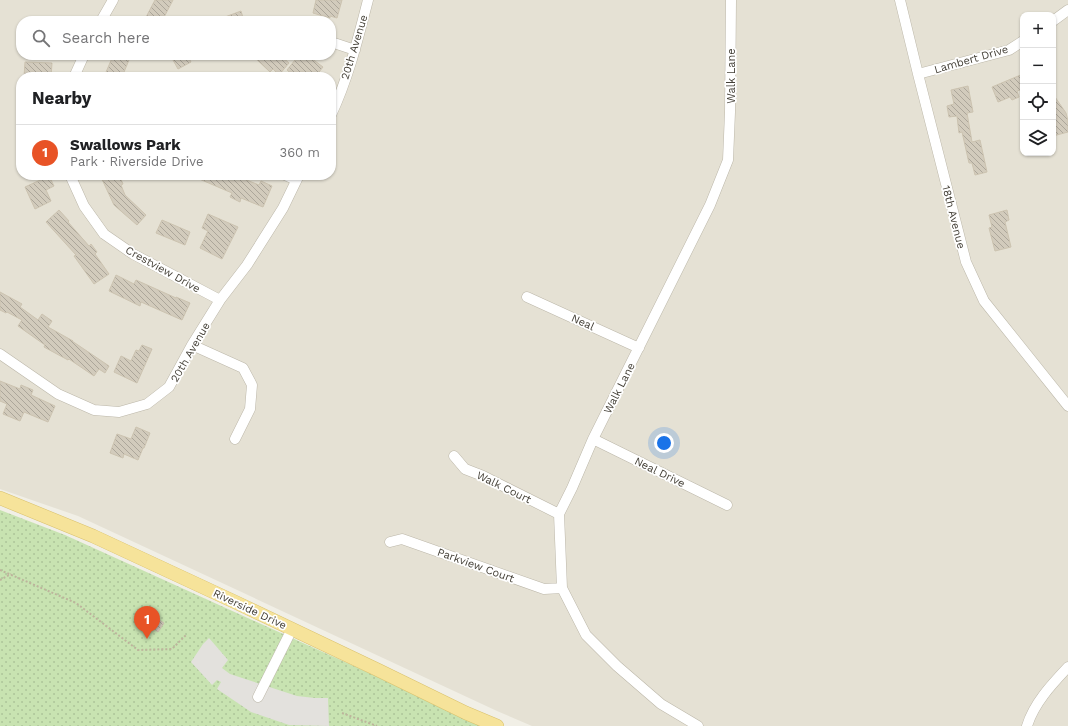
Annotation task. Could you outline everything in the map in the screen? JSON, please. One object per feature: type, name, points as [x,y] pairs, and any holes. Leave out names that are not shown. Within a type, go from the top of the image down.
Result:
[{"type":"main road","name":"Riverside Drive","points":[[0,498],[93,536],[292,629],[466,713],[497,726]]},
{"type":"street","points":[[104,16],[114,0]]},
{"type":"street","name":"20th Avenue","points":[[336,105],[355,50],[368,0]]},
{"type":"street","name":"Walk Lane","points":[[698,726],[661,704],[617,666],[586,634],[562,588],[559,514],[594,439],[710,205],[728,160],[731,0]]},
{"type":"street","name":"18th Avenue","points":[[900,0],[966,262],[984,301],[1068,406]]},
{"type":"street","points":[[1056,19],[1068,10]]},
{"type":"street","name":"Lambert Drive","points":[[918,74],[1009,50],[1020,43]]},
{"type":"street","points":[[336,44],[355,50]]},
{"type":"street","points":[[76,72],[82,60]]},
{"type":"street","name":"Crestview Drive","points":[[72,180],[84,206],[104,234],[133,254],[220,300]]},
{"type":"street","name":"20th Avenue","points":[[0,354],[58,394],[94,410],[119,412],[147,404],[169,387],[192,345],[220,300],[247,265],[283,208],[297,180]]},
{"type":"street","name":"Neal","points":[[527,297],[639,348]]},
{"type":"street","points":[[192,345],[243,368],[252,385],[250,409],[235,439]]},
{"type":"street","name":"Neal Drive","points":[[594,439],[727,504]]},
{"type":"street","name":"Walk Court","points":[[454,456],[465,469],[483,476],[559,514]]},
{"type":"street","name":"Parkview Court","points":[[390,542],[402,539],[544,589],[562,588]]},
{"type":"street","points":[[258,697],[292,629]]},
{"type":"street","points":[[1027,726],[1039,701],[1054,681],[1068,667]]},
{"type":"path","points":[[0,570],[76,603],[138,650],[172,649],[187,634]]},
{"type":"path","points":[[0,580],[11,574]]},
{"type":"path","points":[[342,712],[377,726]]},
{"type":"shaded area","points":[[0,0],[1068,0],[1068,726],[532,726],[78,516],[0,489]]},
{"type":"shaded area","points":[[209,638],[228,660],[222,668],[230,674],[297,696],[328,698],[329,726],[289,725],[251,712],[217,689],[221,682],[217,680],[212,685],[191,662]]},
{"type":"green space","points":[[0,510],[65,535],[486,726],[0,726]]},
{"type":"building","points":[[155,0],[173,0],[165,16],[147,16]]},
{"type":"building","points":[[316,0],[342,0],[337,18],[336,16],[323,16],[313,13]]},
{"type":"building","points":[[241,11],[242,16],[228,16]]},
{"type":"building","points":[[111,60],[129,60],[124,72],[106,72]]},
{"type":"building","points":[[173,60],[190,60],[191,62],[178,69]]},
{"type":"building","points":[[257,60],[286,60],[289,63],[282,72],[276,72],[273,69],[270,72]]},
{"type":"building","points":[[295,60],[314,60],[323,67],[319,72],[289,72],[287,70]]},
{"type":"building","points":[[25,62],[52,63],[51,72],[24,72]]},
{"type":"building","points":[[1020,75],[1020,90],[1017,91],[1019,97],[1012,100],[1010,97],[998,102],[992,87]]},
{"type":"building","points":[[968,86],[973,112],[967,113],[972,142],[980,140],[987,172],[975,175],[972,163],[969,163],[962,132],[959,133],[957,116],[949,117],[947,106],[954,104],[951,90]]},
{"type":"building","points":[[1056,98],[1066,113],[1068,132],[1056,135]]},
{"type":"building","points":[[40,180],[51,180],[54,186],[46,190],[51,201],[35,209],[25,187]]},
{"type":"building","points":[[102,180],[121,180],[123,184],[121,185],[125,195],[146,215],[137,225],[114,205]]},
{"type":"building","points":[[202,180],[246,180],[259,185],[261,181],[272,186],[263,207],[241,198],[240,202],[230,197],[232,193]]},
{"type":"building","points":[[59,210],[89,246],[91,244],[97,252],[95,254],[109,274],[94,284],[74,256],[76,255],[46,222]]},
{"type":"building","points":[[1007,210],[1009,220],[1005,222],[1011,247],[995,251],[989,228],[992,227],[989,215]]},
{"type":"building","points":[[208,214],[238,227],[222,259],[200,248],[208,231],[202,228]]},
{"type":"building","points":[[162,220],[190,232],[185,245],[156,233]]},
{"type":"building","points":[[116,275],[134,284],[136,280],[190,303],[182,320],[141,302],[140,306],[109,291]]},
{"type":"building","points":[[0,292],[22,304],[20,307],[38,320],[42,314],[52,321],[48,327],[73,341],[109,366],[105,373],[99,369],[94,376],[69,359],[68,360],[44,347],[45,345],[18,326],[22,320],[0,310]]},
{"type":"building","points":[[142,345],[152,349],[137,383],[114,372],[121,356],[131,361],[136,350],[139,351]]},
{"type":"building","points":[[0,381],[20,389],[21,385],[33,390],[31,395],[55,406],[48,422],[24,412],[20,421],[3,414],[7,404],[0,401]]},
{"type":"building","points":[[136,427],[150,433],[138,460],[124,454],[123,458],[110,453],[117,434],[131,439]]},
{"type":"building","points":[[156,618],[164,623],[158,632],[150,626]]},
{"type":"place","name":"Swallows Park","points":[[147,639]]}]
